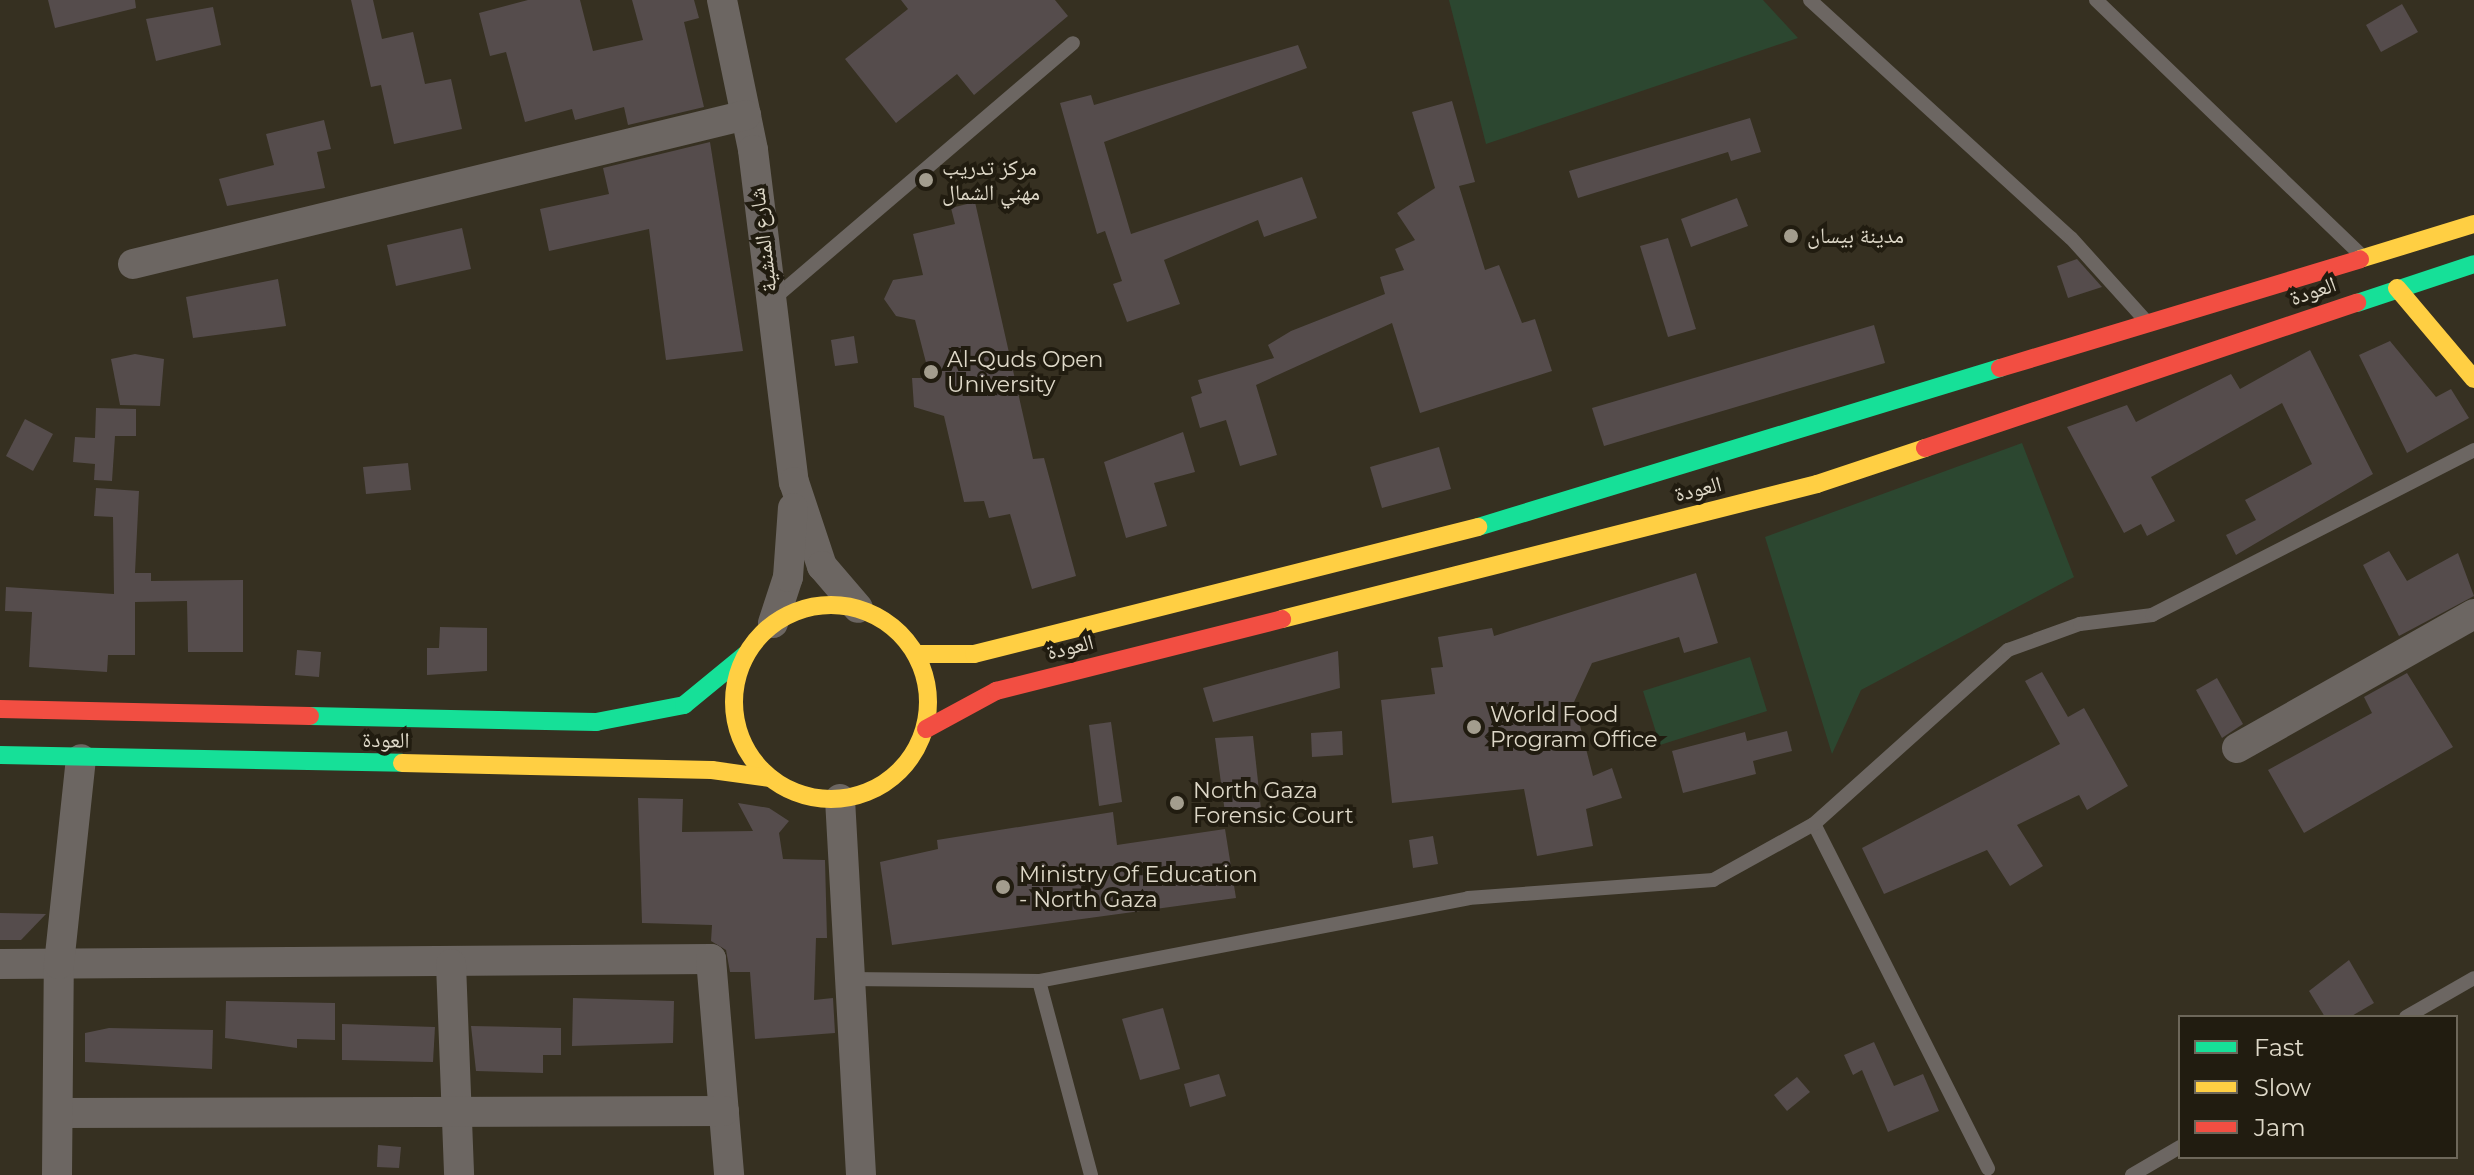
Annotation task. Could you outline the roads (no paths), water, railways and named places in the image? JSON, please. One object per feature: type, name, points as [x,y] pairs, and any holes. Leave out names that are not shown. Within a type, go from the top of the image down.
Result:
[{"type":"main road","name":"العودة","points":[[926,729],[996,691],[1817,484],[2380,273],[2474,224]]},
{"type":"main road","name":"العودة","points":[[917,654],[974,654],[1483,526],[2150,325],[2380,273],[2474,264]]},
{"type":"main road","points":[[2380,273],[2474,379]]},
{"type":"main road","points":[[811,606],[858,608],[892,625],[917,654],[926,729],[900,772],[873,791],[840,799],[808,797],[770,778],[749,754],[735,715],[746,654],[773,623],[811,606]]},
{"type":"main road","name":"العودة","points":[[0,709],[596,722],[684,705],[746,654]]},
{"type":"main road","name":"العودة","points":[[0,755],[712,770],[770,778]]},
{"type":"street","name":"شارع المنشية","points":[[722,0],[746,115],[794,482],[791,560],[773,623]]},
{"type":"street","points":[[133,264],[746,115]]},
{"type":"street","name":"شارع المنشية","points":[[794,482],[822,566],[858,608]]},
{"type":"street","points":[[2237,748],[2474,614]]},
{"type":"street","points":[[57,1175],[59,964],[81,759]]},
{"type":"street","points":[[840,799],[861,1175]]},
{"type":"street","points":[[0,964],[451,964],[711,959],[729,1175]]},
{"type":"street","points":[[451,964],[454,1111],[459,1175]]},
{"type":"street","points":[[59,1113],[724,1111]]},
{"type":"lane","points":[[1810,0],[2071,238],[2150,325]]},
{"type":"lane","points":[[2096,0],[2380,273]]},
{"type":"lane","points":[[771,301],[1073,43]]},
{"type":"lane","points":[[848,979],[1039,981],[1468,898],[1713,880],[1814,824],[2008,650],[2080,624],[2152,615],[2474,450]]},
{"type":"lane","points":[[1814,824],[1988,1168]]},
{"type":"lane","points":[[2409,1015],[2474,978]]},
{"type":"lane","points":[[1039,981],[1091,1175]]},
{"type":"lane","points":[[2132,1175],[2178,1148]]},
{"type":"place","name":"مركز تدريب مهني الشمال","points":[[926,180]]},
{"type":"place","name":"مدينة بيسان","points":[[1791,236]]},
{"type":"place","name":"Al-Quds Open University","points":[[931,372]]},
{"type":"place","name":"World Food Program Office","points":[[1474,727]]},
{"type":"place","name":"North Gaza Forensic Court","points":[[1177,803]]},
{"type":"place","name":"Ministry Of Education - North Gaza","points":[[1003,887]]}]
